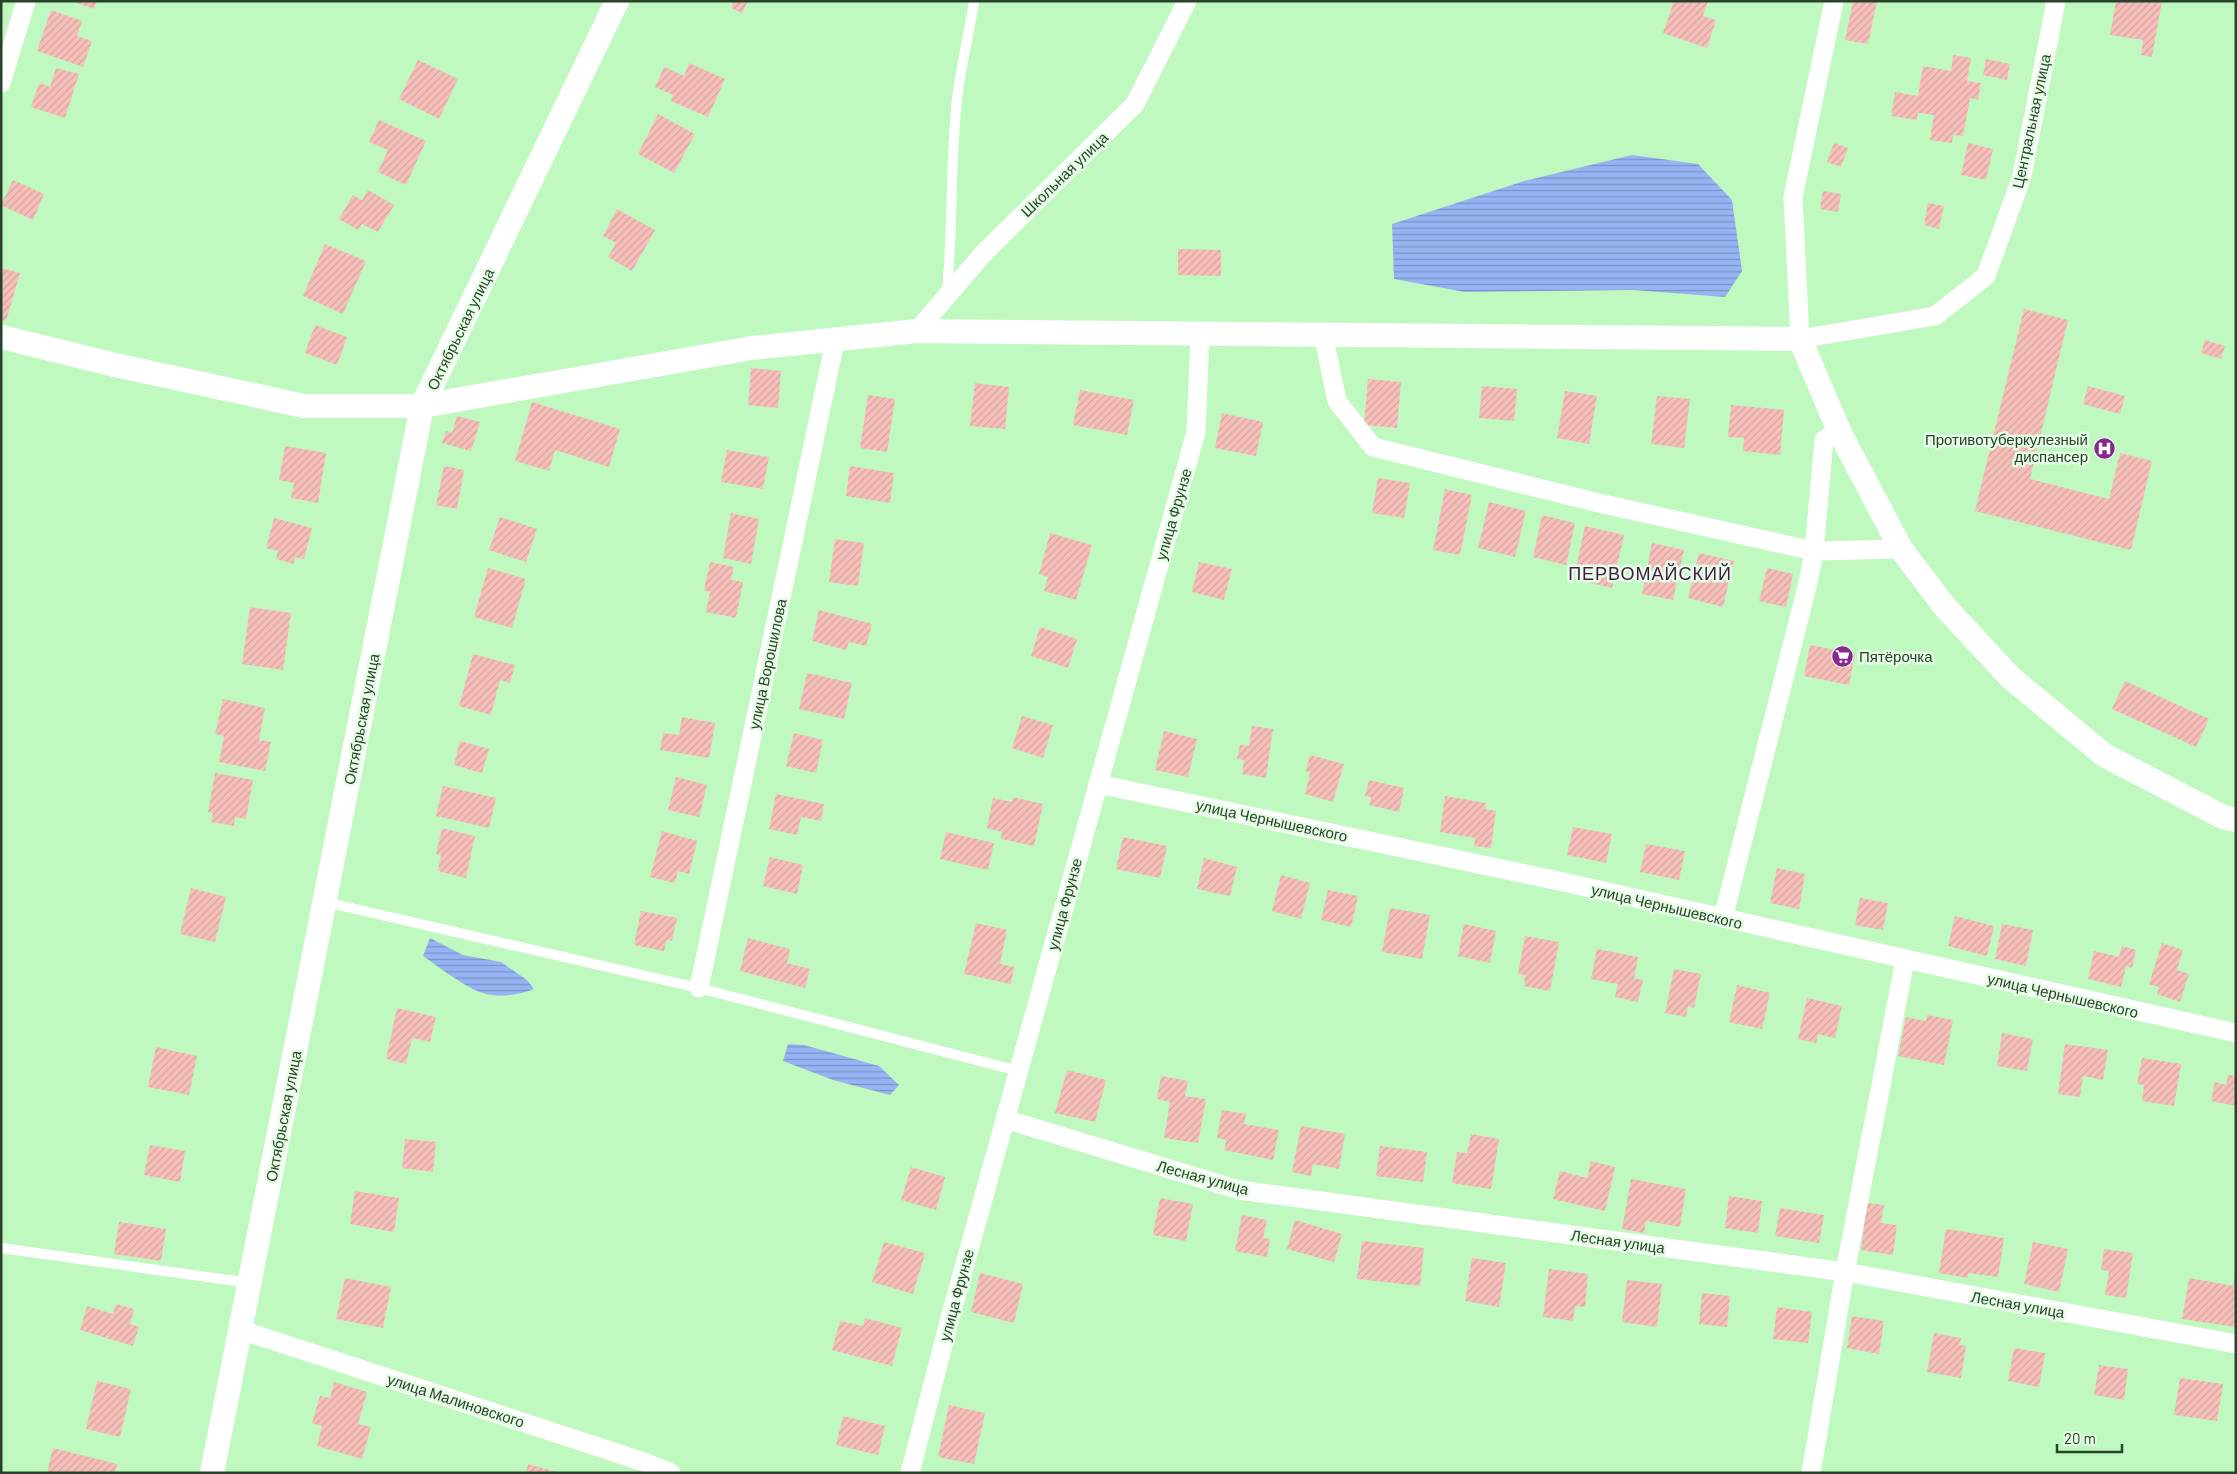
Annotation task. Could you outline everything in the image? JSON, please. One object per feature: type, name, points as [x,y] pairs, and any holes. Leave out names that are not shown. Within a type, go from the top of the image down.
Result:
[{"type":"street","points":[[1,84],[26,1]]},
{"type":"street","name":"Октябрьская улица","points":[[212,1473],[422,406],[618,1]]},
{"type":"street","name":"Школьная улица","points":[[917,331],[982,255],[1135,104],[1188,1]]},
{"type":"street","points":[[1834,1],[1793,196],[1800,339],[1840,431],[1901,549],[1945,607],[2011,678],[2104,755],[2223,817],[2236,820]]},
{"type":"street","name":"Центральная улица","points":[[1800,339],[1935,316],[1986,276],[2022,176],[2056,1]]},
{"type":"street","points":[[1,337],[116,365],[304,406],[422,406],[752,348],[835,341],[917,331],[1800,339]]},
{"type":"street","name":"улица Фрунзе","points":[[910,1473],[950,1318],[1196,432],[1200,334]]},
{"type":"street","points":[[1323,334],[1337,401],[1373,447],[1599,503],[1814,551],[1901,549]]},
{"type":"street","name":"улица Ворошилова","points":[[698,988],[835,341]]},
{"type":"street","points":[[1723,918],[1808,583],[1814,551],[1824,440],[1840,431]]},
{"type":"street","name":"улица Чернышевского","points":[[1098,784],[1559,881],[2236,1033]]},
{"type":"street","points":[[1811,1473],[1844,1272],[1905,960]]},
{"type":"street","name":"Лесная улица","points":[[1005,1119],[1239,1190],[1844,1272],[2236,1344]]},
{"type":"street","name":"улица Малиновского","points":[[241,1330],[635,1459],[671,1473]]},
{"type":"lane","points":[[946,296],[951,247],[951,177],[957,98],[974,1]]},
{"type":"lane","points":[[325,902],[698,988],[1018,1071]]},
{"type":"lane","points":[[1,1248],[250,1283]]},
{"type":"water","points":[[1632,155],[1698,164],[1732,200],[1742,271],[1725,297],[1633,290],[1465,292],[1394,279],[1392,224],[1524,181]]},
{"type":"water","points":[[430,938],[463,955],[501,962],[527,980],[534,989],[502,996],[489,995],[477,991],[423,956]]},
{"type":"water","points":[[788,1044],[804,1045],[879,1066],[899,1085],[890,1095],[833,1080],[783,1061]]},
{"type":"building","points":[[71,1],[97,1],[94,9]]},
{"type":"building","points":[[729,1],[748,1],[742,13],[731,8],[733,3]]},
{"type":"building","points":[[1674,1],[1708,1],[1703,16],[1716,20],[1707,48],[1663,33]]},
{"type":"building","points":[[1853,1],[1877,1],[1868,44],[1845,40]]},
{"type":"building","points":[[2116,1],[2162,1],[2152,57],[2141,55],[2143,40],[2110,35]]},
{"type":"building","points":[[51,10],[82,21],[77,36],[92,41],[83,67],[37,51]]},
{"type":"building","points":[[1953,55],[1971,58],[1967,81],[1981,83],[1978,100],[1970,98],[1963,136],[1953,135],[1952,143],[1930,140],[1934,115],[1918,113],[1917,120],[1891,116],[1895,92],[1918,96],[1923,66],[1951,71]]},
{"type":"building","points":[[1986,59],[2010,64],[2007,80],[1983,75]]},
{"type":"building","points":[[418,60],[458,79],[439,119],[399,99]]},
{"type":"building","points":[[689,63],[725,79],[708,117],[671,101],[673,95],[655,87],[664,67],[684,76]]},
{"type":"building","points":[[56,68],[79,74],[65,118],[31,107],[39,83],[50,87]]},
{"type":"building","points":[[658,114],[695,134],[674,173],[638,154]]},
{"type":"building","points":[[379,120],[426,141],[406,185],[378,172],[388,150],[369,142]]},
{"type":"building","points":[[1834,143],[1848,148],[1841,167],[1827,162]]},
{"type":"building","points":[[1968,143],[1993,149],[1986,180],[1961,175]]},
{"type":"building","points":[[13,180],[44,194],[33,220],[1,205]]},
{"type":"building","points":[[368,190],[394,205],[378,232],[362,224],[358,230],[339,219],[353,195],[362,200]]},
{"type":"building","points":[[1823,191],[1841,194],[1838,212],[1820,209]]},
{"type":"building","points":[[1928,203],[1944,206],[1939,229],[1924,225]]},
{"type":"building","points":[[617,209],[655,230],[632,271],[608,257],[616,243],[603,236]]},
{"type":"building","points":[[325,244],[366,261],[343,314],[303,296]]},
{"type":"building","points":[[1178,249],[1221,250],[1221,276],[1178,275]]},
{"type":"building","points":[[1,268],[20,273],[6,321],[1,319]]},
{"type":"building","points":[[2024,309],[2068,320],[2030,479],[2109,499],[2120,453],[2152,461],[2131,550],[1975,511]]},
{"type":"building","points":[[315,325],[347,337],[337,365],[305,353]]},
{"type":"building","points":[[2205,340],[2225,346],[2221,359],[2201,353]]},
{"type":"building","points":[[751,368],[781,371],[778,408],[748,405]]},
{"type":"building","points":[[1368,379],[1401,382],[1397,428],[1364,425]]},
{"type":"building","points":[[975,383],[1009,387],[1005,429],[970,426]]},
{"type":"building","points":[[1482,386],[1517,389],[1514,421],[1479,418]]},
{"type":"building","points":[[2088,386],[2125,396],[2120,414],[2083,404]]},
{"type":"building","points":[[1080,390],[1134,400],[1127,435],[1073,425]]},
{"type":"building","points":[[1565,391],[1597,396],[1589,444],[1557,438]]},
{"type":"building","points":[[868,395],[895,399],[887,452],[860,448]]},
{"type":"building","points":[[1657,396],[1690,399],[1684,448],[1651,444]]},
{"type":"building","points":[[532,402],[620,429],[609,467],[555,450],[549,471],[515,461]]},
{"type":"building","points":[[1731,405],[1784,410],[1780,455],[1743,451],[1744,438],[1728,437]]},
{"type":"building","points":[[1222,413],[1263,422],[1256,456],[1215,448]]},
{"type":"building","points":[[457,416],[480,422],[471,451],[442,443],[446,431],[452,433]]},
{"type":"building","points":[[285,446],[326,453],[318,503],[291,498],[294,483],[279,480]]},
{"type":"building","points":[[727,450],[769,457],[763,489],[721,482]]},
{"type":"building","points":[[444,466],[464,470],[457,509],[436,505]]},
{"type":"building","points":[[850,466],[894,473],[890,503],[846,496]]},
{"type":"building","points":[[1378,478],[1410,483],[1404,518],[1372,513]]},
{"type":"building","points":[[1445,489],[1472,495],[1460,555],[1433,550]]},
{"type":"building","points":[[1489,502],[1526,511],[1515,557],[1478,548]]},
{"type":"building","points":[[731,513],[759,519],[751,564],[723,558]]},
{"type":"building","points":[[1542,515],[1575,523],[1566,565],[1533,557]]},
{"type":"building","points":[[500,517],[537,529],[526,562],[489,550]]},
{"type":"building","points":[[274,518],[312,528],[304,559],[295,557],[294,564],[276,559],[278,551],[266,548]]},
{"type":"building","points":[[1585,526],[1624,535],[1612,588],[1582,581],[1583,574],[1575,572]]},
{"type":"building","points":[[1050,533],[1092,545],[1076,600],[1044,591],[1048,577],[1039,574]]},
{"type":"building","points":[[835,539],[864,543],[858,586],[829,582]]},
{"type":"building","points":[[1652,543],[1684,550],[1673,600],[1642,594]]},
{"type":"building","points":[[1699,553],[1734,561],[1723,607],[1688,598]]},
{"type":"building","points":[[710,562],[734,567],[731,580],[743,582],[736,618],[706,612],[710,592],[704,590]]},
{"type":"building","points":[[1199,562],[1232,569],[1224,600],[1192,592]]},
{"type":"building","points":[[488,568],[526,579],[512,628],[474,617]]},
{"type":"building","points":[[1767,568],[1793,574],[1786,607],[1759,601]]},
{"type":"building","points":[[250,607],[291,613],[283,670],[242,664]]},
{"type":"building","points":[[819,610],[872,624],[866,646],[849,642],[846,650],[812,641]]},
{"type":"building","points":[[1040,627],[1077,639],[1068,668],[1031,656]]},
{"type":"building","points":[[1810,645],[1855,654],[1849,685],[1804,676]]},
{"type":"building","points":[[473,654],[515,665],[510,683],[500,680],[491,715],[459,706]]},
{"type":"building","points":[[807,673],[852,683],[844,719],[799,709]]},
{"type":"building","points":[[2125,681],[2209,719],[2196,747],[2112,709]]},
{"type":"building","points":[[223,699],[265,708],[259,740],[271,742],[265,771],[219,762],[224,736],[215,734]]},
{"type":"building","points":[[1022,716],[1053,725],[1043,758],[1012,748]]},
{"type":"building","points":[[682,717],[715,723],[709,758],[660,750],[663,733],[679,735]]},
{"type":"building","points":[[1252,726],[1273,729],[1266,778],[1242,774],[1244,760],[1237,759],[1240,745],[1249,746]]},
{"type":"building","points":[[1164,731],[1197,739],[1188,777],[1155,770]]},
{"type":"building","points":[[794,733],[823,740],[816,773],[786,766]]},
{"type":"building","points":[[460,741],[489,749],[482,773],[454,765]]},
{"type":"building","points":[[1310,755],[1344,764],[1333,802],[1305,794],[1310,773],[1306,771]]},
{"type":"building","points":[[215,773],[253,780],[246,819],[235,817],[234,826],[211,822],[213,813],[208,812]]},
{"type":"building","points":[[676,777],[707,785],[699,817],[668,810]]},
{"type":"building","points":[[1369,780],[1404,788],[1399,812],[1369,805],[1371,797],[1365,796]]},
{"type":"building","points":[[443,786],[496,798],[489,828],[436,816]]},
{"type":"building","points":[[776,794],[824,804],[821,821],[801,817],[797,835],[769,829]]},
{"type":"building","points":[[1445,796],[1486,803],[1485,809],[1496,811],[1491,848],[1474,846],[1475,838],[1440,832]]},
{"type":"building","points":[[1013,797],[1043,804],[1034,846],[1001,839],[1002,832],[987,828],[993,798],[1012,802]]},
{"type":"building","points":[[1573,827],[1612,834],[1606,863],[1567,855]]},
{"type":"building","points":[[442,828],[475,836],[466,878],[438,871],[441,855],[436,854]]},
{"type":"building","points":[[662,831],[697,841],[689,874],[678,871],[675,883],[650,877]]},
{"type":"building","points":[[946,832],[994,843],[988,870],[940,859]]},
{"type":"building","points":[[1123,837],[1167,846],[1160,878],[1116,869]]},
{"type":"building","points":[[1646,844],[1685,851],[1679,880],[1640,872]]},
{"type":"building","points":[[770,857],[803,865],[797,894],[763,886]]},
{"type":"building","points":[[1204,858],[1237,867],[1230,896],[1197,889]]},
{"type":"building","points":[[1777,868],[1805,874],[1799,909],[1770,903]]},
{"type":"building","points":[[1281,875],[1310,883],[1301,919],[1272,911]]},
{"type":"building","points":[[191,888],[226,897],[215,942],[180,934]]},
{"type":"building","points":[[1328,890],[1358,896],[1351,927],[1321,920]]},
{"type":"building","points":[[1860,898],[1888,903],[1883,930],[1855,925]]},
{"type":"building","points":[[1390,908],[1430,915],[1422,959],[1382,952]]},
{"type":"building","points":[[641,911],[677,918],[672,941],[667,940],[664,951],[634,945]]},
{"type":"building","points":[[1955,916],[1994,926],[1987,956],[1948,946]]},
{"type":"building","points":[[976,923],[1007,930],[1000,964],[1014,967],[1011,984],[964,974]]},
{"type":"building","points":[[1464,924],[1496,931],[1490,963],[1458,956]]},
{"type":"building","points":[[2002,924],[2033,930],[2026,966],[1995,959]]},
{"type":"building","points":[[1525,936],[1559,942],[1550,991],[1524,986],[1525,975],[1518,974]]},
{"type":"building","points":[[748,938],[790,949],[787,963],[810,969],[805,988],[740,971]]},
{"type":"building","points":[[2162,943],[2183,950],[2177,970],[2189,974],[2180,1002],[2157,994],[2159,987],[2149,984]]},
{"type":"building","points":[[2122,946],[2136,950],[2132,968],[2126,966],[2121,987],[2088,979],[2094,951],[2119,957]]},
{"type":"building","points":[[1597,949],[1638,957],[1634,978],[1643,980],[1638,1002],[1615,997],[1618,984],[1591,979]]},
{"type":"building","points":[[1674,969],[1701,974],[1694,1008],[1688,1006],[1686,1017],[1665,1013]]},
{"type":"building","points":[[1737,985],[1770,993],[1762,1029],[1729,1022]]},
{"type":"building","points":[[1807,998],[1842,1006],[1835,1038],[1818,1034],[1816,1043],[1798,1039]]},
{"type":"building","points":[[397,1008],[436,1017],[430,1042],[412,1038],[406,1064],[386,1059]]},
{"type":"building","points":[[1927,1015],[1953,1020],[1944,1065],[1898,1056],[1906,1017],[1926,1021]]},
{"type":"building","points":[[2002,1033],[2033,1039],[2027,1071],[1997,1066]]},
{"type":"building","points":[[2065,1044],[2108,1050],[2103,1080],[2083,1076],[2080,1097],[2058,1094]]},
{"type":"building","points":[[156,1047],[197,1056],[189,1095],[148,1087]]},
{"type":"building","points":[[2142,1058],[2181,1064],[2174,1106],[2142,1101],[2144,1085],[2137,1084]]},
{"type":"building","points":[[1067,1070],[1106,1080],[1095,1122],[1055,1113]]},
{"type":"building","points":[[2228,1075],[2236,1076],[2236,1106],[2211,1101],[2215,1082],[2226,1085]]},
{"type":"building","points":[[1161,1076],[1188,1081],[1185,1096],[1206,1099],[1198,1143],[1164,1138],[1170,1102],[1157,1099]]},
{"type":"building","points":[[1222,1110],[1246,1114],[1244,1124],[1279,1130],[1273,1160],[1224,1150],[1226,1140],[1217,1138]]},
{"type":"building","points":[[1301,1126],[1345,1134],[1339,1169],[1313,1164],[1311,1176],[1292,1172]]},
{"type":"building","points":[[1471,1134],[1499,1139],[1491,1189],[1452,1183],[1457,1152],[1467,1153]]},
{"type":"building","points":[[405,1139],[436,1142],[433,1172],[402,1168]]},
{"type":"building","points":[[150,1145],[185,1151],[180,1182],[144,1175]]},
{"type":"building","points":[[1380,1146],[1427,1152],[1423,1182],[1376,1176]]},
{"type":"building","points":[[1591,1161],[1615,1167],[1605,1211],[1553,1199],[1560,1171],[1587,1178]]},
{"type":"building","points":[[911,1167],[945,1177],[936,1210],[901,1200]]},
{"type":"building","points":[[1631,1179],[1686,1189],[1680,1227],[1646,1221],[1644,1233],[1622,1229]]},
{"type":"building","points":[[355,1191],[399,1198],[394,1232],[350,1224]]},
{"type":"building","points":[[1729,1196],[1762,1201],[1758,1233],[1725,1228]]},
{"type":"building","points":[[1160,1198],[1193,1204],[1186,1241],[1153,1235]]},
{"type":"building","points":[[1867,1203],[1884,1205],[1881,1223],[1897,1225],[1893,1255],[1861,1250]]},
{"type":"building","points":[[1780,1208],[1824,1215],[1819,1243],[1775,1236]]},
{"type":"building","points":[[1242,1215],[1267,1220],[1263,1238],[1270,1239],[1267,1257],[1235,1251]]},
{"type":"building","points":[[1295,1220],[1342,1234],[1334,1262],[1287,1249]]},
{"type":"building","points":[[119,1222],[166,1229],[161,1261],[114,1254]]},
{"type":"building","points":[[1946,1229],[2004,1238],[1998,1277],[1968,1273],[1968,1278],[1939,1273]]},
{"type":"building","points":[[1362,1241],[1424,1248],[1420,1286],[1357,1279]]},
{"type":"building","points":[[884,1242],[925,1253],[913,1294],[872,1282]]},
{"type":"building","points":[[2033,1242],[2068,1249],[2059,1292],[2024,1284]]},
{"type":"building","points":[[2104,1249],[2133,1253],[2126,1298],[2105,1295],[2109,1271],[2101,1270]]},
{"type":"building","points":[[1472,1258],[1506,1263],[1499,1307],[1465,1301]]},
{"type":"building","points":[[1549,1269],[1588,1274],[1585,1307],[1575,1306],[1573,1321],[1543,1317]]},
{"type":"building","points":[[980,1273],[1023,1284],[1014,1323],[971,1312]]},
{"type":"building","points":[[2235,1276],[2236,1327],[2182,1319],[2189,1278],[2233,1286]]},
{"type":"building","points":[[345,1278],[391,1287],[383,1328],[336,1319]]},
{"type":"building","points":[[1627,1280],[1662,1284],[1657,1327],[1622,1322]]},
{"type":"building","points":[[1702,1293],[1730,1296],[1727,1327],[1699,1324]]},
{"type":"building","points":[[116,1304],[134,1309],[130,1324],[139,1327],[133,1346],[80,1330],[87,1306],[113,1314]]},
{"type":"building","points":[[1777,1307],[1812,1312],[1808,1343],[1773,1339]]},
{"type":"building","points":[[1852,1316],[1884,1321],[1879,1354],[1847,1348]]},
{"type":"building","points":[[865,1318],[902,1328],[892,1366],[832,1350],[840,1321],[863,1326]]},
{"type":"building","points":[[1934,1333],[1961,1338],[1959,1345],[1966,1346],[1961,1378],[1927,1372]]},
{"type":"building","points":[[2014,1348],[2045,1353],[2039,1387],[2008,1381]]},
{"type":"building","points":[[2099,1365],[2128,1369],[2124,1400],[2094,1395]]},
{"type":"building","points":[[2180,1378],[2223,1384],[2217,1421],[2174,1415]]},
{"type":"building","points":[[97,1381],[131,1389],[120,1437],[86,1429]]},
{"type":"building","points":[[334,1382],[367,1392],[358,1424],[371,1427],[362,1459],[317,1446],[322,1426],[312,1423],[320,1396],[330,1398]]},
{"type":"building","points":[[949,1405],[985,1413],[974,1464],[938,1457]]},
{"type":"building","points":[[843,1416],[885,1426],[878,1455],[836,1445]]},
{"type":"building","points":[[53,1448],[117,1464],[115,1473],[47,1473]]},
{"type":"building","points":[[528,1464],[556,1472],[556,1473],[526,1473]]},
{"type":"place","name":"Противотуберкулезный диспансер","points":[[2104,448]]},
{"type":"place","name":"Пятёрочка","points":[[1843,656]]},
{"type":"district","name":"ПЕРВОМАЙСКИЙ","points":[[1650,573]]}]
